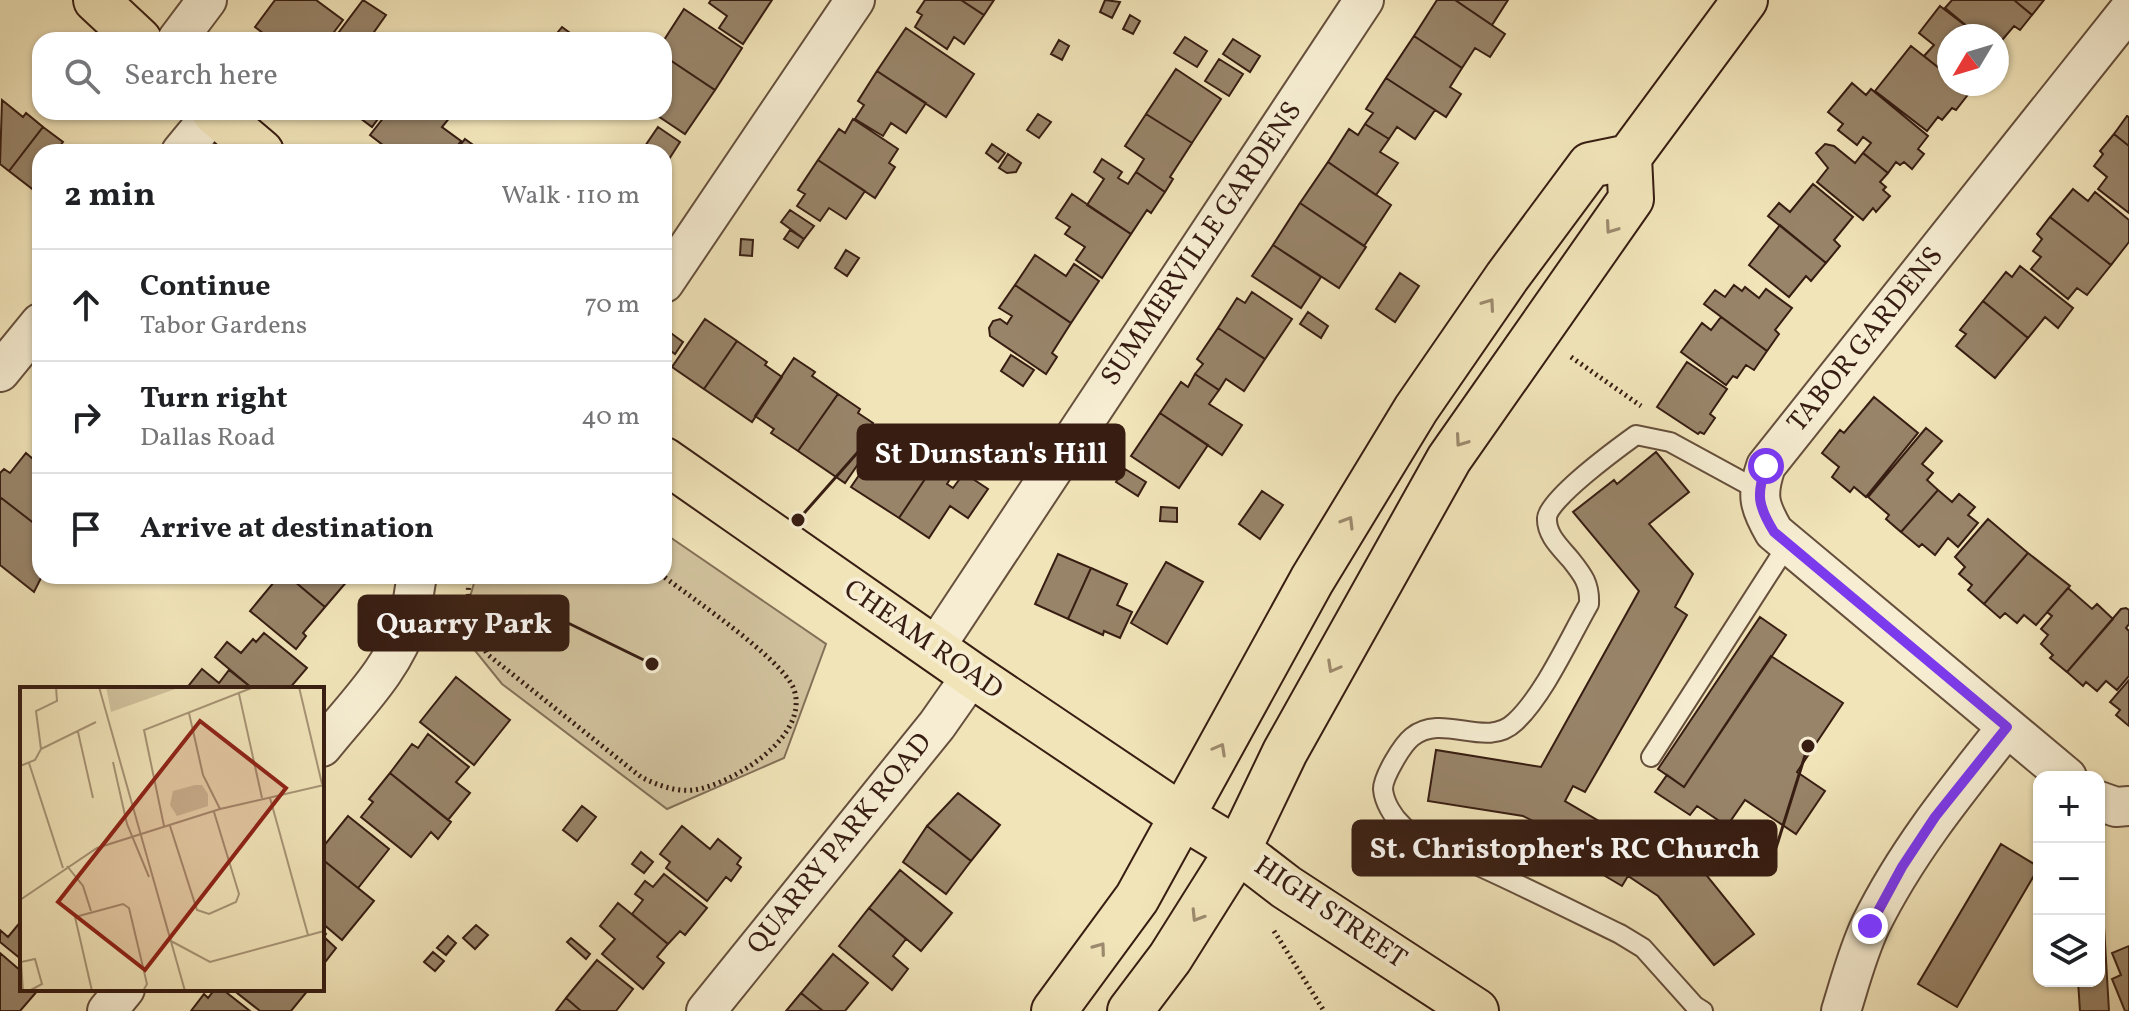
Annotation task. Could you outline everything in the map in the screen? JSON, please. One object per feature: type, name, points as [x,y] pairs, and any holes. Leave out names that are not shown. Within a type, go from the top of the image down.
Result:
[{"type":"highway","points":[[96,0],[130,32]]},
{"type":"highway","points":[[1130,1011],[1170,958],[1238,850],[1285,752],[1449,459],[1631,199],[1629,157],[1745,0]]},
{"type":"highway","points":[[223,120],[252,144]]},
{"type":"highway","points":[[1054,1011],[1137,898],[1312,580],[1416,409],[1507,277],[1590,165],[1629,157]]},
{"type":"highway","name":"CHEAM ROAD","points":[[672,466],[934,649],[1183,817]]},
{"type":"highway","name":"HIGH STREET","points":[[1183,817],[1238,850],[1294,893],[1476,1011]]},
{"type":"street","points":[[183,32],[207,0]]},
{"type":"street","points":[[672,271],[855,0]]},
{"type":"street","name":"SUMMERVILLE GARDENS","points":[[934,649],[1364,0]]},
{"type":"street","name":"TABOR GARDENS","points":[[1758,490],[1766,466],[2129,10]]},
{"type":"street","points":[[188,144],[207,120]]},
{"type":"street","points":[[0,372],[32,333]]},
{"type":"street","points":[[1758,490],[1763,514],[1774,532],[2060,771]]},
{"type":"street","points":[[324,745],[397,649],[409,620],[416,584]]},
{"type":"street","name":"QUARRY PARK ROAD","points":[[706,1011],[937,725],[972,675]]},
{"type":"street","points":[[1841,1011],[1870,926],[1902,867],[1935,817],[2007,727]]},
{"type":"street","points":[[2105,803],[2116,807],[2129,806]]},
{"type":"street","points":[[107,1011],[123,991]]},
{"type":"lane","points":[[1703,1011],[1643,948],[1620,934],[1436,847],[1403,827],[1388,807],[1383,787],[1393,762],[1410,738],[1430,726],[1479,732],[1503,731],[1515,723],[1537,695],[1589,604],[1590,590],[1586,579],[1550,533],[1546,517],[1552,502],[1636,435],[1670,442],[1758,490]]},
{"type":"lane","points":[[1651,757],[1788,544]]},
{"type":"path","points":[[1537,334],[1656,416],[1670,442]]},
{"type":"path","points":[[468,584],[473,626],[487,654],[641,777],[661,787],[692,790],[716,783],[768,754],[783,738],[797,705],[792,686],[777,664],[672,583]]},
{"type":"path","points":[[1294,893],[1273,929],[1321,1010]]},
{"type":"shaded area","points":[[672,538],[826,644],[784,758],[667,809],[502,684],[460,632],[474,584],[672,584]]},
{"type":"building","points":[[275,0],[316,0],[343,20],[334,32],[262,32],[255,27]]},
{"type":"building","points":[[363,0],[386,15],[374,32],[339,32]]},
{"type":"building","points":[[711,0],[772,0],[743,44],[719,28],[727,16],[709,3]]},
{"type":"building","points":[[925,0],[961,0],[984,15],[964,44],[954,37],[947,49],[915,27],[922,15],[917,12]]},
{"type":"building","points":[[961,0],[994,0],[984,15]]},
{"type":"building","points":[[1105,0],[1120,2],[1112,18],[1100,12]]},
{"type":"building","points":[[1437,0],[1455,0],[1505,34],[1490,57],[1475,48],[1462,68],[1414,36]]},
{"type":"building","points":[[1455,0],[1508,0],[1492,25]]},
{"type":"building","points":[[1952,0],[2014,0],[2032,15],[2020,30],[2014,26],[2009,32],[2009,24],[1964,24],[1945,8]]},
{"type":"building","points":[[2014,0],[2044,0],[2032,15]]},
{"type":"building","points":[[1940,6],[1963,24],[1937,24],[1937,66],[1924,56],[1934,45],[1919,33]]},
{"type":"building","points":[[684,9],[742,48],[715,90],[672,61],[672,32],[669,32]]},
{"type":"building","points":[[1130,15],[1140,21],[1133,34],[1123,29]]},
{"type":"building","points":[[906,28],[974,74],[946,117],[877,71]]},
{"type":"building","points":[[1414,36],[1462,68],[1450,87],[1461,94],[1446,117],[1386,78]]},
{"type":"building","points":[[1185,37],[1207,51],[1197,67],[1174,53]]},
{"type":"building","points":[[1233,39],[1260,56],[1250,72],[1223,54]]},
{"type":"building","points":[[1059,40],[1069,46],[1062,60],[1051,54]]},
{"type":"building","points":[[1911,46],[1937,67],[1937,96],[1967,96],[1956,110],[1952,108],[1942,120],[1938,117],[1927,131],[1875,91]]},
{"type":"building","points":[[1219,59],[1243,74],[1229,96],[1205,81]]},
{"type":"building","points":[[672,61],[715,90],[685,134],[664,120],[672,120]]},
{"type":"building","points":[[1176,69],[1221,99],[1192,143],[1146,114]]},
{"type":"building","points":[[877,71],[926,103],[906,133],[891,123],[883,136],[855,119],[864,105],[858,101]]},
{"type":"building","points":[[1386,78],[1435,110],[1415,139],[1397,127],[1389,139],[1365,124],[1373,113],[1366,109]]},
{"type":"building","points":[[1852,83],[1866,95],[1871,89],[1928,136],[1918,149],[1924,154],[1912,169],[1904,162],[1900,165],[1896,162],[1888,173],[1863,153],[1871,143],[1863,137],[1857,145],[1838,130],[1843,124],[1828,112]]},
{"type":"building","points":[[2,100],[23,117],[26,113],[43,127],[9,171],[0,164]]},
{"type":"building","points":[[1038,114],[1051,122],[1039,138],[1027,130]]},
{"type":"building","points":[[1146,114],[1192,143],[1170,177],[1173,179],[1165,192],[1136,172],[1144,159],[1125,146]]},
{"type":"building","points":[[2129,117],[2129,146],[2114,134]]},
{"type":"building","points":[[853,119],[898,149],[889,163],[895,167],[875,198],[818,160],[839,129],[845,133]]},
{"type":"building","points":[[363,120],[377,120],[372,127]]},
{"type":"building","points":[[382,120],[448,120],[442,127],[461,141],[459,144],[382,144],[370,135]]},
{"type":"building","points":[[1365,124],[1389,139],[1380,152],[1398,163],[1376,195],[1328,162],[1349,129],[1358,135]]},
{"type":"building","points":[[43,127],[63,142],[32,144],[32,189],[9,171]]},
{"type":"building","points":[[658,127],[680,142],[672,154],[672,144],[646,144]]},
{"type":"building","points":[[2114,134],[2129,146],[2129,213],[2098,189],[2107,177],[2094,166],[2103,154],[2100,151]]},
{"type":"building","points":[[992,144],[1005,153],[998,162],[986,153]]},
{"type":"building","points":[[1825,144],[1834,146],[1855,163],[1863,153],[1888,173],[1880,182],[1890,196],[1876,212],[1873,208],[1863,220],[1817,182],[1828,168],[1816,153]]},
{"type":"building","points":[[1008,154],[1021,163],[1016,172],[1007,173],[999,168]]},
{"type":"building","points":[[1102,159],[1122,172],[1118,178],[1128,184],[1136,172],[1165,192],[1151,213],[1147,210],[1131,234],[1087,205],[1104,179],[1094,172]]},
{"type":"building","points":[[818,160],[865,191],[846,219],[829,208],[820,221],[797,206],[805,194],[798,190]]},
{"type":"building","points":[[1328,162],[1391,205],[1364,246],[1300,203]]},
{"type":"building","points":[[1813,184],[1853,217],[1834,240],[1840,246],[1826,263],[1768,216],[1779,203],[1790,212]]},
{"type":"building","points":[[2073,189],[2088,201],[2095,192],[2129,220],[2129,242],[2111,265],[2050,217]]},
{"type":"building","points":[[1072,194],[1131,234],[1102,278],[1076,260],[1085,247],[1065,234],[1070,227],[1056,218]]},
{"type":"building","points":[[1300,203],[1366,247],[1339,288],[1273,245]]},
{"type":"building","points":[[790,210],[814,226],[804,239],[781,222]]},
{"type":"building","points":[[2050,217],[2111,265],[2087,295],[2077,288],[2068,299],[2031,269],[2041,257],[2033,251],[2042,239],[2037,234]]},
{"type":"building","points":[[1780,225],[1826,263],[1811,281],[1806,276],[1789,297],[1749,265]]},
{"type":"building","points":[[790,230],[804,239],[798,248],[784,239]]},
{"type":"building","points":[[741,239],[753,240],[752,256],[740,255]]},
{"type":"building","points":[[1273,245],[1321,277],[1301,308],[1252,276]]},
{"type":"building","points":[[846,250],[859,258],[847,276],[835,268]]},
{"type":"building","points":[[1035,255],[1066,276],[1074,264],[1099,281],[1071,323],[1015,285]]},
{"type":"building","points":[[2020,266],[2073,308],[2058,328],[2045,317],[2028,338],[1983,301],[2006,272],[2012,277]]},
{"type":"building","points":[[1400,273],[1419,286],[1395,322],[1376,309]]},
{"type":"building","points":[[1015,285],[1071,323],[1052,353],[1057,357],[1046,374],[990,336],[989,328],[993,321],[1000,319],[1007,324],[1012,316],[999,308]]},
{"type":"building","points":[[1734,285],[1742,291],[1745,287],[1759,298],[1766,289],[1792,308],[1775,330],[1779,334],[1767,351],[1704,304],[1715,290],[1725,297]]},
{"type":"building","points":[[1252,292],[1292,319],[1265,359],[1218,328],[1237,298],[1245,303]]},
{"type":"building","points":[[1983,301],[2028,338],[1995,378],[1956,346],[1966,334],[1960,330]]},
{"type":"building","points":[[1308,312],[1328,326],[1321,338],[1300,324]]},
{"type":"building","points":[[1721,317],[1767,351],[1754,370],[1746,365],[1737,378],[1733,376],[1726,385],[1681,352],[1702,323],[1711,330]]},
{"type":"building","points":[[705,319],[737,341],[704,389],[672,367]]},
{"type":"building","points":[[1218,328],[1265,359],[1244,391],[1226,379],[1219,390],[1195,374],[1203,364],[1197,359]]},
{"type":"building","points":[[672,334],[683,342],[675,354],[672,352]]},
{"type":"building","points":[[737,341],[782,377],[752,422],[704,389]]},
{"type":"building","points":[[1011,355],[1034,370],[1023,386],[1001,371]]},
{"type":"building","points":[[794,358],[815,372],[812,376],[838,394],[798,451],[771,433],[774,429],[755,416]]},
{"type":"building","points":[[1687,362],[1727,389],[1710,414],[1715,418],[1704,434],[1698,434],[1657,407]]},
{"type":"building","points":[[1195,374],[1219,390],[1209,404],[1242,425],[1222,455],[1160,413],[1181,382],[1188,387]]},
{"type":"building","points":[[838,394],[860,409],[858,413],[873,423],[867,432],[876,438],[845,483],[798,451]]},
{"type":"building","points":[[1874,397],[1918,433],[1866,497],[1854,487],[1850,492],[1832,477],[1839,467],[1822,453],[1840,430],[1844,433]]},
{"type":"building","points":[[1160,413],[1208,445],[1179,488],[1131,456]]},
{"type":"building","points":[[1926,428],[1942,441],[1922,464],[1933,473],[1927,480],[1938,490],[1901,532],[1886,519],[1889,515],[1868,497]]},
{"type":"building","points":[[896,451],[929,473],[899,518],[851,487],[868,462],[882,471]]},
{"type":"building","points":[[1656,452],[1689,492],[1649,524],[1693,574],[1675,607],[1687,615],[1585,792],[1573,786],[1565,801],[1652,852],[1659,839],[1695,861],[1754,934],[1714,965],[1658,896],[1628,876],[1622,886],[1546,841],[1551,830],[1523,816],[1428,801],[1436,750],[1541,767],[1639,591],[1573,512],[1614,480],[1617,484]]},
{"type":"building","points":[[26,453],[32,458],[32,522],[0,497],[0,473],[4,469],[10,473]]},
{"type":"building","points":[[933,467],[950,479],[947,484],[953,488],[964,473],[988,489],[968,518],[950,506],[929,538],[899,518]]},
{"type":"building","points":[[1125,469],[1146,482],[1138,496],[1116,482]]},
{"type":"building","points":[[1938,490],[1952,502],[1959,494],[1975,507],[1968,515],[1978,523],[1958,547],[1948,538],[1935,555],[1901,532]]},
{"type":"building","points":[[1262,491],[1283,505],[1260,539],[1239,524]]},
{"type":"building","points":[[0,497],[32,522],[32,584],[38,584],[34,592],[0,565]]},
{"type":"building","points":[[1161,507],[1177,508],[1177,522],[1160,521]]},
{"type":"building","points":[[1988,519],[2028,553],[1984,604],[1968,590],[1972,585],[1959,574],[1965,567],[1955,557]]},
{"type":"building","points":[[2028,553],[2070,586],[2036,625],[2024,615],[2017,623],[2005,613],[2000,618],[1984,604]]},
{"type":"building","points":[[1058,554],[1091,568],[1068,619],[1035,604]]},
{"type":"building","points":[[1166,562],[1203,582],[1167,644],[1131,623]]},
{"type":"building","points":[[1091,568],[1127,584],[1117,605],[1132,612],[1120,638],[1104,631],[1103,635],[1068,619]]},
{"type":"building","points":[[272,584],[298,584],[325,607],[303,633],[306,636],[296,649],[250,611]]},
{"type":"building","points":[[298,584],[345,584],[325,607]]},
{"type":"building","points":[[2068,588],[2092,609],[2097,604],[2113,619],[2067,672],[2050,658],[2053,655],[2041,644],[2048,635],[2041,629],[2052,616],[2047,612]]},
{"type":"building","points":[[2121,609],[2129,610],[2126,628],[2129,631],[2129,676],[2117,690],[2106,681],[2097,691],[2086,682],[2083,686],[2067,672]]},
{"type":"building","points":[[1760,617],[1786,635],[1684,787],[1658,769]]},
{"type":"building","points":[[264,633],[307,668],[291,687],[251,687],[215,657],[227,642],[241,653],[253,639],[256,642]]},
{"type":"building","points":[[1771,656],[1843,703],[1797,772],[1825,791],[1796,834],[1745,800],[1727,826],[1697,806],[1690,815],[1655,792],[1667,775],[1684,787]]},
{"type":"building","points":[[202,669],[219,683],[229,670],[250,687],[188,687]]},
{"type":"building","points":[[456,677],[510,720],[474,765],[420,722]]},
{"type":"building","points":[[2129,680],[2129,726],[2116,715],[2120,710],[2110,702]]},
{"type":"building","points":[[428,734],[469,767],[456,782],[470,793],[448,820],[390,773],[412,744],[418,748]]},
{"type":"building","points":[[390,773],[451,822],[438,839],[431,832],[411,857],[361,817],[373,802],[369,799]]},
{"type":"building","points":[[958,793],[1000,825],[971,861],[927,826]]},
{"type":"building","points":[[582,806],[596,817],[577,841],[563,830]]},
{"type":"building","points":[[348,816],[389,849],[358,888],[324,861],[324,846]]},
{"type":"building","points":[[682,826],[710,849],[718,839],[741,858],[737,864],[741,867],[731,881],[726,877],[707,901],[666,868],[670,862],[660,854]]},
{"type":"building","points":[[927,826],[971,861],[946,894],[903,862]]},
{"type":"building","points":[[2001,844],[2033,863],[2033,877],[1957,1007],[1918,984]]},
{"type":"building","points":[[641,852],[653,862],[644,873],[632,864]]},
{"type":"building","points":[[324,861],[374,901],[342,940],[324,925]]},
{"type":"building","points":[[900,870],[952,913],[921,951],[869,908]]},
{"type":"building","points":[[664,874],[707,908],[685,935],[680,931],[668,944],[632,914],[643,900],[635,894],[645,881],[653,887]]},
{"type":"building","points":[[618,903],[668,944],[657,957],[664,963],[643,989],[602,954],[615,939],[600,926]]},
{"type":"building","points":[[869,908],[906,939],[893,956],[908,969],[892,990],[839,946]]},
{"type":"building","points":[[20,922],[20,958],[0,942],[0,930],[8,937]]},
{"type":"building","points":[[476,925],[488,935],[475,949],[463,938]]},
{"type":"building","points":[[448,936],[456,943],[446,955],[437,948]]},
{"type":"building","points":[[324,937],[336,948],[324,963]]},
{"type":"building","points":[[571,938],[590,954],[586,959],[567,942]]},
{"type":"building","points":[[2105,944],[2109,1011],[2080,1011],[2078,987],[2105,987]]},
{"type":"building","points":[[2129,946],[2129,1011],[2125,1011],[2112,979],[2121,975],[2112,953]]},
{"type":"building","points":[[433,952],[444,961],[435,971],[424,962]]},
{"type":"building","points":[[0,953],[20,970],[20,991],[37,991],[20,1011],[0,1011]]},
{"type":"building","points":[[833,954],[868,983],[845,1011],[823,1011],[801,993]]},
{"type":"building","points":[[597,960],[633,989],[616,1011],[581,1011],[566,998]]},
{"type":"building","points":[[213,991],[225,991],[250,1011],[191,1011],[204,994],[208,998]]},
{"type":"building","points":[[235,991],[307,991],[291,1011],[260,1011]]},
{"type":"building","points":[[801,993],[823,1011],[786,1011]]},
{"type":"building","points":[[566,998],[581,1011],[556,1011]]},
{"type":"place","name":"St Dunstan's Hill","points":[[798,520]]},
{"type":"place","name":"Quarry Park","points":[[652,664]]},
{"type":"place","name":"St. Christopher's RC Church","points":[[1808,746]]},
{"type":"route","points":[[1766,466],[1758,490],[1763,514],[1774,532],[2007,727],[1935,817],[1902,867],[1870,926]]}]
